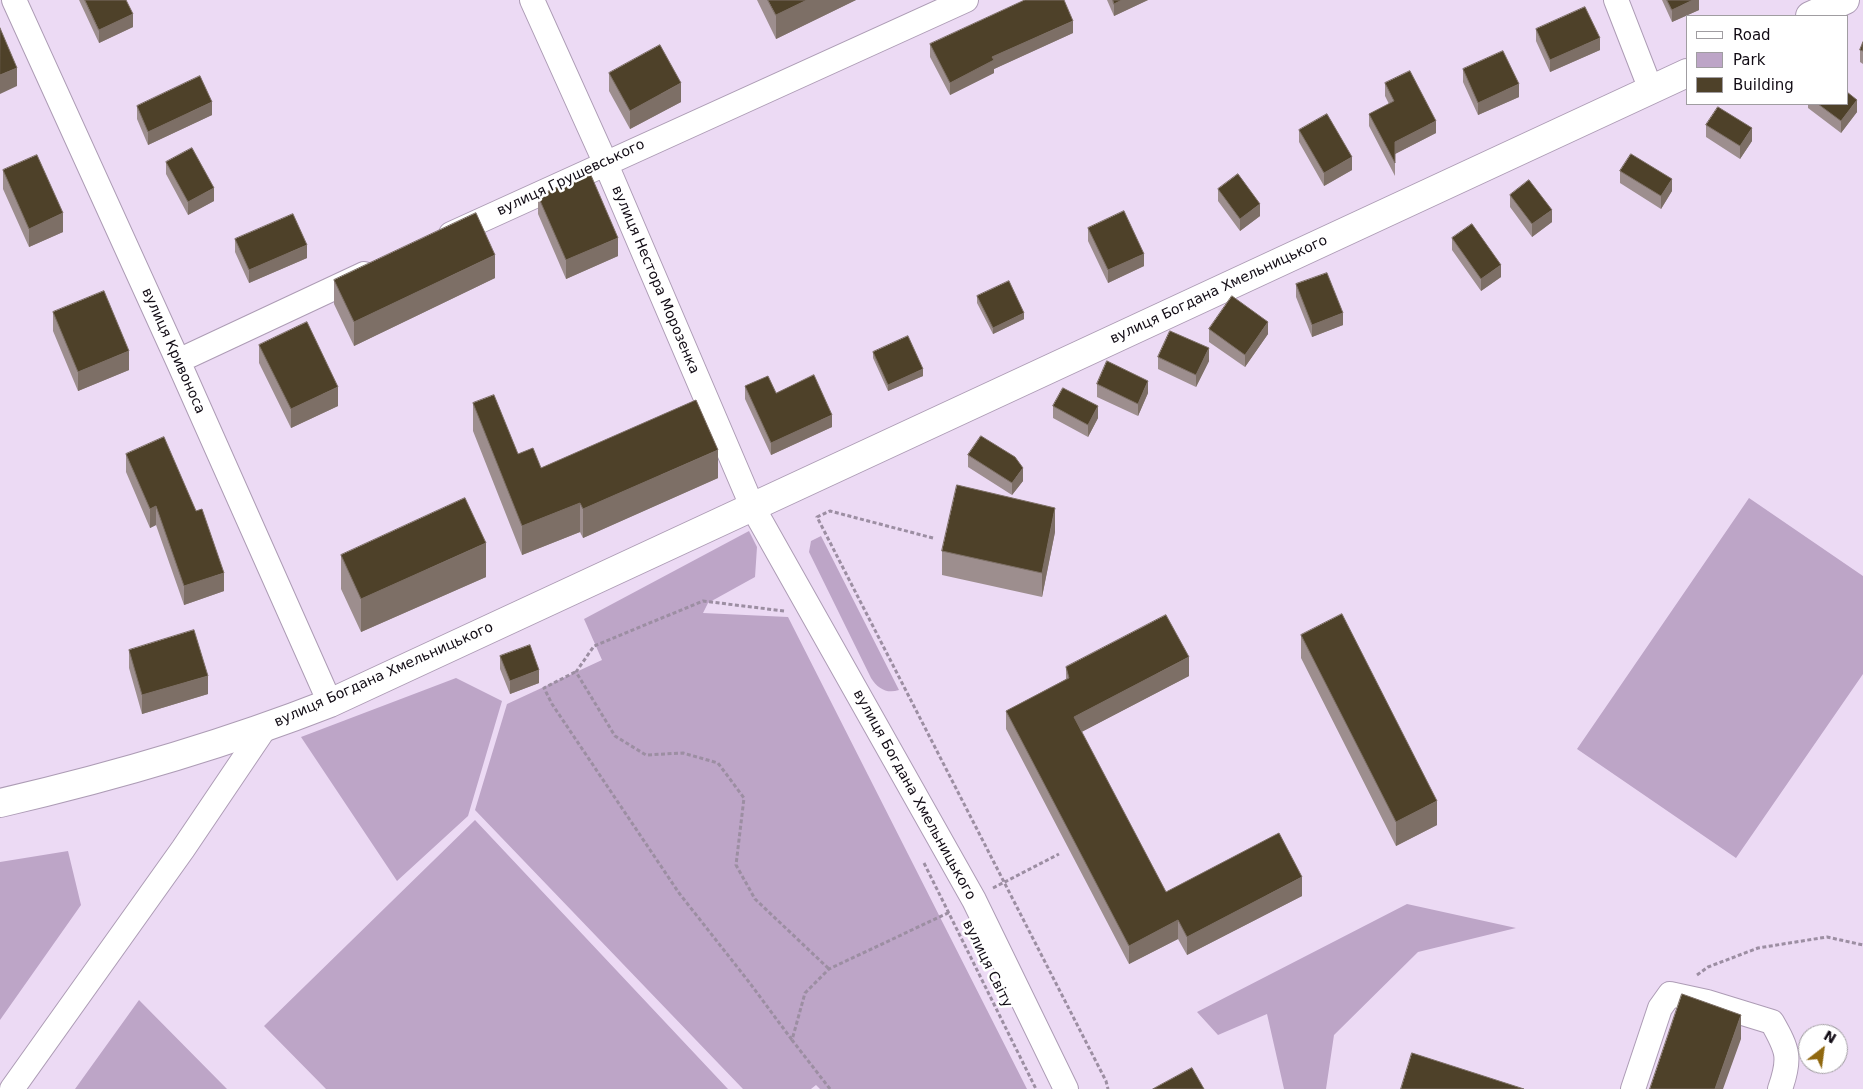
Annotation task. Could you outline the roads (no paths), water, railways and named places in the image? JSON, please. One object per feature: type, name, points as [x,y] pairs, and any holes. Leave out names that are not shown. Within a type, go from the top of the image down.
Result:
[{"type":"street","name":"вулиця Кривоноса","points":[[14,0],[330,702]]},
{"type":"street","name":"вулиця Нестора Морозенка","points":[[532,0],[605,162],[752,506]]},
{"type":"street","name":"вулиця Грушевського","points":[[427,245],[605,162],[966,0]]},
{"type":"street","points":[[1616,0],[1651,90]]},
{"type":"street","points":[[1812,15],[1845,0]]},
{"type":"street","name":"вулиця Богдана Хмельницького","points":[[0,803],[84,784],[264,729],[330,702],[1686,73]]},
{"type":"street","points":[[178,361],[383,265]]},
{"type":"street","name":"вулиця Богдана Хмельницького","points":[[752,506],[974,900],[1066,1089]]},
{"type":"street","points":[[12,1089],[183,850],[264,729]]},
{"type":"street","points":[[1633,1089],[1660,1008],[1670,994],[1707,1002],[1772,1022],[1784,1043],[1788,1066],[1780,1089]]}]
